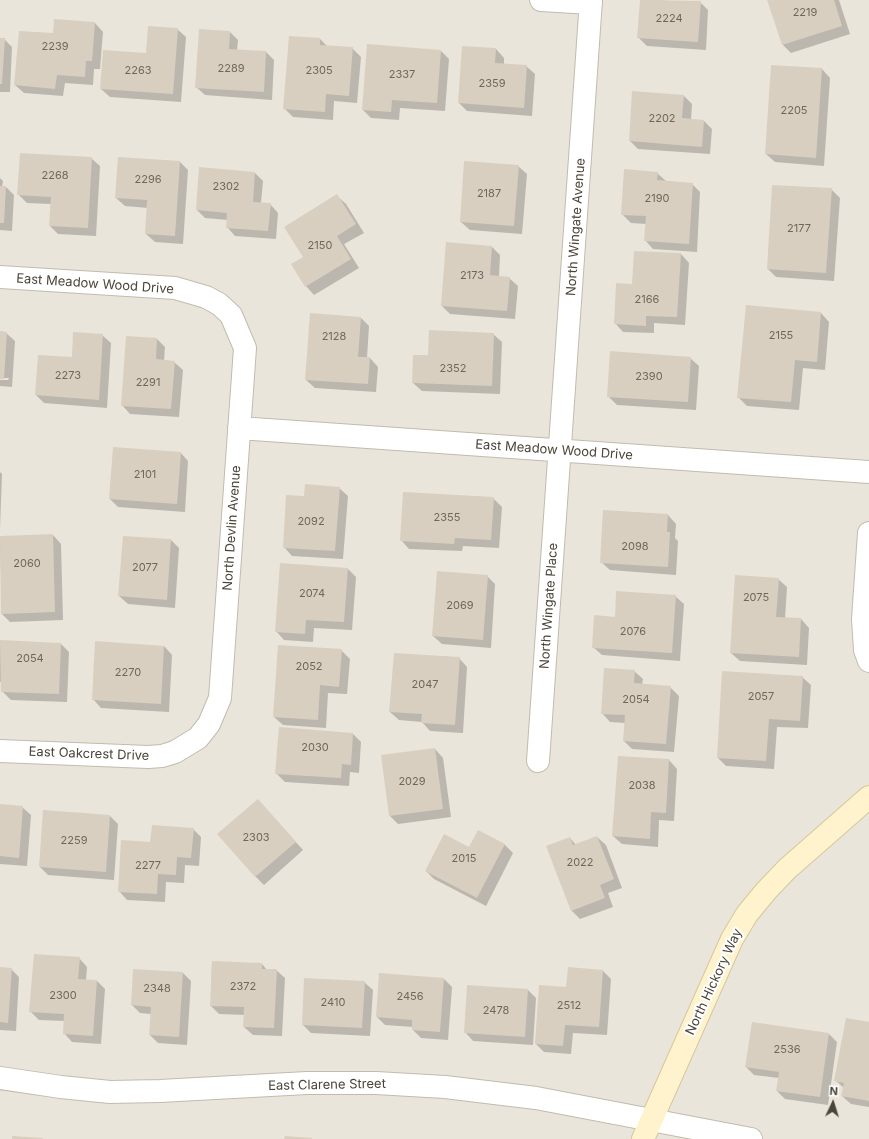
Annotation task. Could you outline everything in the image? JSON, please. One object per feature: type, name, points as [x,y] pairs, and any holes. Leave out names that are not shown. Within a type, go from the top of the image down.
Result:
[{"type":"street","points":[[541,0],[591,2]]},
{"type":"street","name":"North Wingate Avenue","points":[[560,450],[591,2]]},
{"type":"street","name":"East Meadow Wood Drive","points":[[0,277],[176,288],[206,296],[219,304],[231,315]]},
{"type":"street","name":"North Devlin Avenue","points":[[198,738],[209,724],[220,698],[245,348],[231,315]]},
{"type":"street","name":"East Meadow Wood Drive","points":[[239,428],[869,472]]},
{"type":"street","name":"North Wingate Place","points":[[538,761],[560,450]]},
{"type":"street","points":[[869,533],[863,619],[865,650],[869,662]]},
{"type":"street","name":"East Oakcrest Drive","points":[[0,751],[148,758],[175,752],[198,738]]},
{"type":"street","name":"North Hickory Way","points":[[643,1139],[732,939],[747,914],[787,869],[869,797]]},
{"type":"street","name":"East Clarene Street","points":[[0,1078],[61,1087],[110,1092],[160,1092],[307,1082],[437,1086],[536,1098],[751,1139]]},
{"type":"shaded area","points":[[0,0],[869,0],[869,1139],[0,1139]]},
{"type":"building","points":[[640,0],[701,1],[698,42],[637,38]]},
{"type":"building","points":[[767,0],[834,0],[842,26],[782,45]]},
{"type":"building","points":[[54,19],[95,22],[92,61],[86,61],[85,77],[57,75],[55,89],[14,85],[19,31],[53,33]]},
{"type":"building","points":[[148,26],[178,28],[173,94],[100,89],[103,50],[146,53]]},
{"type":"building","points":[[199,29],[230,31],[229,49],[266,51],[264,92],[195,88]]},
{"type":"building","points":[[289,36],[320,38],[320,45],[353,47],[349,96],[326,94],[325,112],[283,109]]},
{"type":"building","points":[[0,38],[5,38],[2,84],[0,84]]},
{"type":"building","points":[[367,44],[441,50],[437,103],[392,100],[391,112],[362,110]]},
{"type":"building","points":[[462,46],[496,48],[495,63],[527,65],[524,108],[458,103]]},
{"type":"building","points":[[771,65],[822,68],[816,158],[765,154]]},
{"type":"building","points":[[632,91],[684,95],[682,118],[704,120],[702,147],[629,141]]},
{"type":"building","points":[[20,153],[92,157],[88,228],[49,226],[51,197],[17,195]]},
{"type":"building","points":[[118,157],[180,161],[175,236],[145,234],[147,200],[115,198]]},
{"type":"building","points":[[464,161],[519,165],[514,226],[460,222]]},
{"type":"building","points":[[199,167],[255,172],[253,202],[271,203],[268,231],[226,228],[227,213],[196,210]]},
{"type":"building","points":[[624,169],[658,172],[657,180],[693,183],[689,244],[644,241],[646,216],[621,215]]},
{"type":"building","points":[[772,185],[832,188],[826,273],[767,269]]},
{"type":"building","points":[[0,186],[6,186],[4,223],[0,223]]},
{"type":"building","points":[[337,194],[356,224],[337,236],[351,259],[305,287],[291,264],[303,257],[284,227]]},
{"type":"building","points":[[446,242],[492,246],[490,275],[510,277],[507,311],[441,306]]},
{"type":"building","points":[[634,251],[681,253],[677,317],[646,316],[646,326],[614,324],[616,283],[632,284]]},
{"type":"building","points":[[746,305],[821,312],[817,362],[795,360],[791,402],[737,398]]},
{"type":"building","points":[[310,313],[361,317],[358,357],[370,357],[368,384],[305,380]]},
{"type":"building","points":[[429,330],[494,333],[492,386],[412,383],[413,355],[428,355]]},
{"type":"building","points":[[0,331],[7,332],[4,379],[0,379]]},
{"type":"building","points":[[73,332],[103,334],[99,400],[35,395],[38,355],[72,357]]},
{"type":"building","points":[[126,336],[157,338],[156,359],[175,361],[171,409],[121,406]]},
{"type":"building","points":[[610,351],[691,357],[688,402],[607,397]]},
{"type":"building","points":[[113,447],[181,452],[177,504],[109,499]]},
{"type":"building","points":[[305,484],[340,487],[335,551],[283,548],[286,495],[304,496]]},
{"type":"building","points":[[403,492],[494,497],[491,540],[455,538],[454,544],[400,541]]},
{"type":"building","points":[[603,510],[668,514],[667,532],[670,532],[668,567],[600,563]]},
{"type":"building","points":[[53,534],[55,612],[1,614],[0,536]]},
{"type":"building","points":[[123,536],[171,539],[167,600],[118,596]]},
{"type":"building","points":[[280,563],[348,568],[344,622],[306,620],[305,634],[275,632]]},
{"type":"building","points":[[437,571],[488,575],[483,640],[432,636]]},
{"type":"building","points":[[735,575],[779,578],[776,617],[801,618],[799,657],[730,653]]},
{"type":"building","points":[[616,591],[676,595],[672,653],[592,648],[594,615],[615,617]]},
{"type":"building","points":[[0,640],[61,643],[59,694],[1,692]]},
{"type":"building","points":[[95,641],[164,646],[161,704],[92,700]]},
{"type":"building","points":[[278,645],[342,649],[339,687],[320,685],[318,720],[273,717]]},
{"type":"building","points":[[394,653],[460,657],[455,725],[421,723],[422,714],[389,712]]},
{"type":"building","points":[[604,668],[635,670],[634,683],[671,686],[666,744],[623,741],[625,715],[601,714]]},
{"type":"building","points":[[722,671],[803,676],[800,721],[769,719],[766,761],[717,758]]},
{"type":"building","points":[[279,727],[353,733],[351,765],[342,764],[341,778],[275,774]]},
{"type":"building","points":[[435,748],[443,809],[389,816],[381,755]]},
{"type":"building","points":[[618,756],[669,759],[666,813],[651,812],[650,839],[612,836]]},
{"type":"building","points":[[258,799],[296,842],[255,877],[217,834]]},
{"type":"building","points":[[0,804],[23,806],[19,858],[0,856]]},
{"type":"building","points":[[43,810],[110,815],[106,872],[39,867]]},
{"type":"building","points":[[152,825],[194,828],[191,858],[177,857],[176,875],[158,874],[157,894],[118,892],[121,840],[150,842]]},
{"type":"building","points":[[478,830],[505,844],[477,898],[425,871],[444,834],[469,847]]},
{"type":"building","points":[[597,836],[614,879],[600,885],[605,898],[571,911],[546,846],[570,837],[573,845]]},
{"type":"building","points":[[34,954],[80,957],[78,979],[97,980],[93,1036],[63,1034],[64,1014],[29,1012]]},
{"type":"building","points":[[212,961],[262,963],[262,969],[277,969],[274,1028],[243,1027],[244,1007],[210,1006]]},
{"type":"building","points":[[0,967],[12,968],[8,1023],[0,1022]]},
{"type":"building","points":[[568,967],[603,970],[599,1027],[565,1025],[563,1046],[535,1044],[539,985],[566,987]]},
{"type":"building","points":[[133,969],[183,972],[179,1037],[149,1035],[151,1007],[131,1005]]},
{"type":"building","points":[[379,973],[444,978],[440,1032],[412,1030],[412,1020],[376,1017]]},
{"type":"building","points":[[304,978],[365,981],[362,1028],[302,1025]]},
{"type":"building","points":[[467,985],[528,989],[525,1037],[464,1033]]},
{"type":"building","points":[[846,1018],[869,1022],[869,1101],[841,1096],[844,1083],[834,1081]]},
{"type":"building","points":[[752,1022],[829,1033],[820,1097],[776,1091],[779,1072],[745,1067]]},
{"type":"building","points":[[12,1136],[43,1138],[43,1139],[12,1139]]},
{"type":"building","points":[[285,1136],[312,1138],[312,1139],[284,1139]]}]
